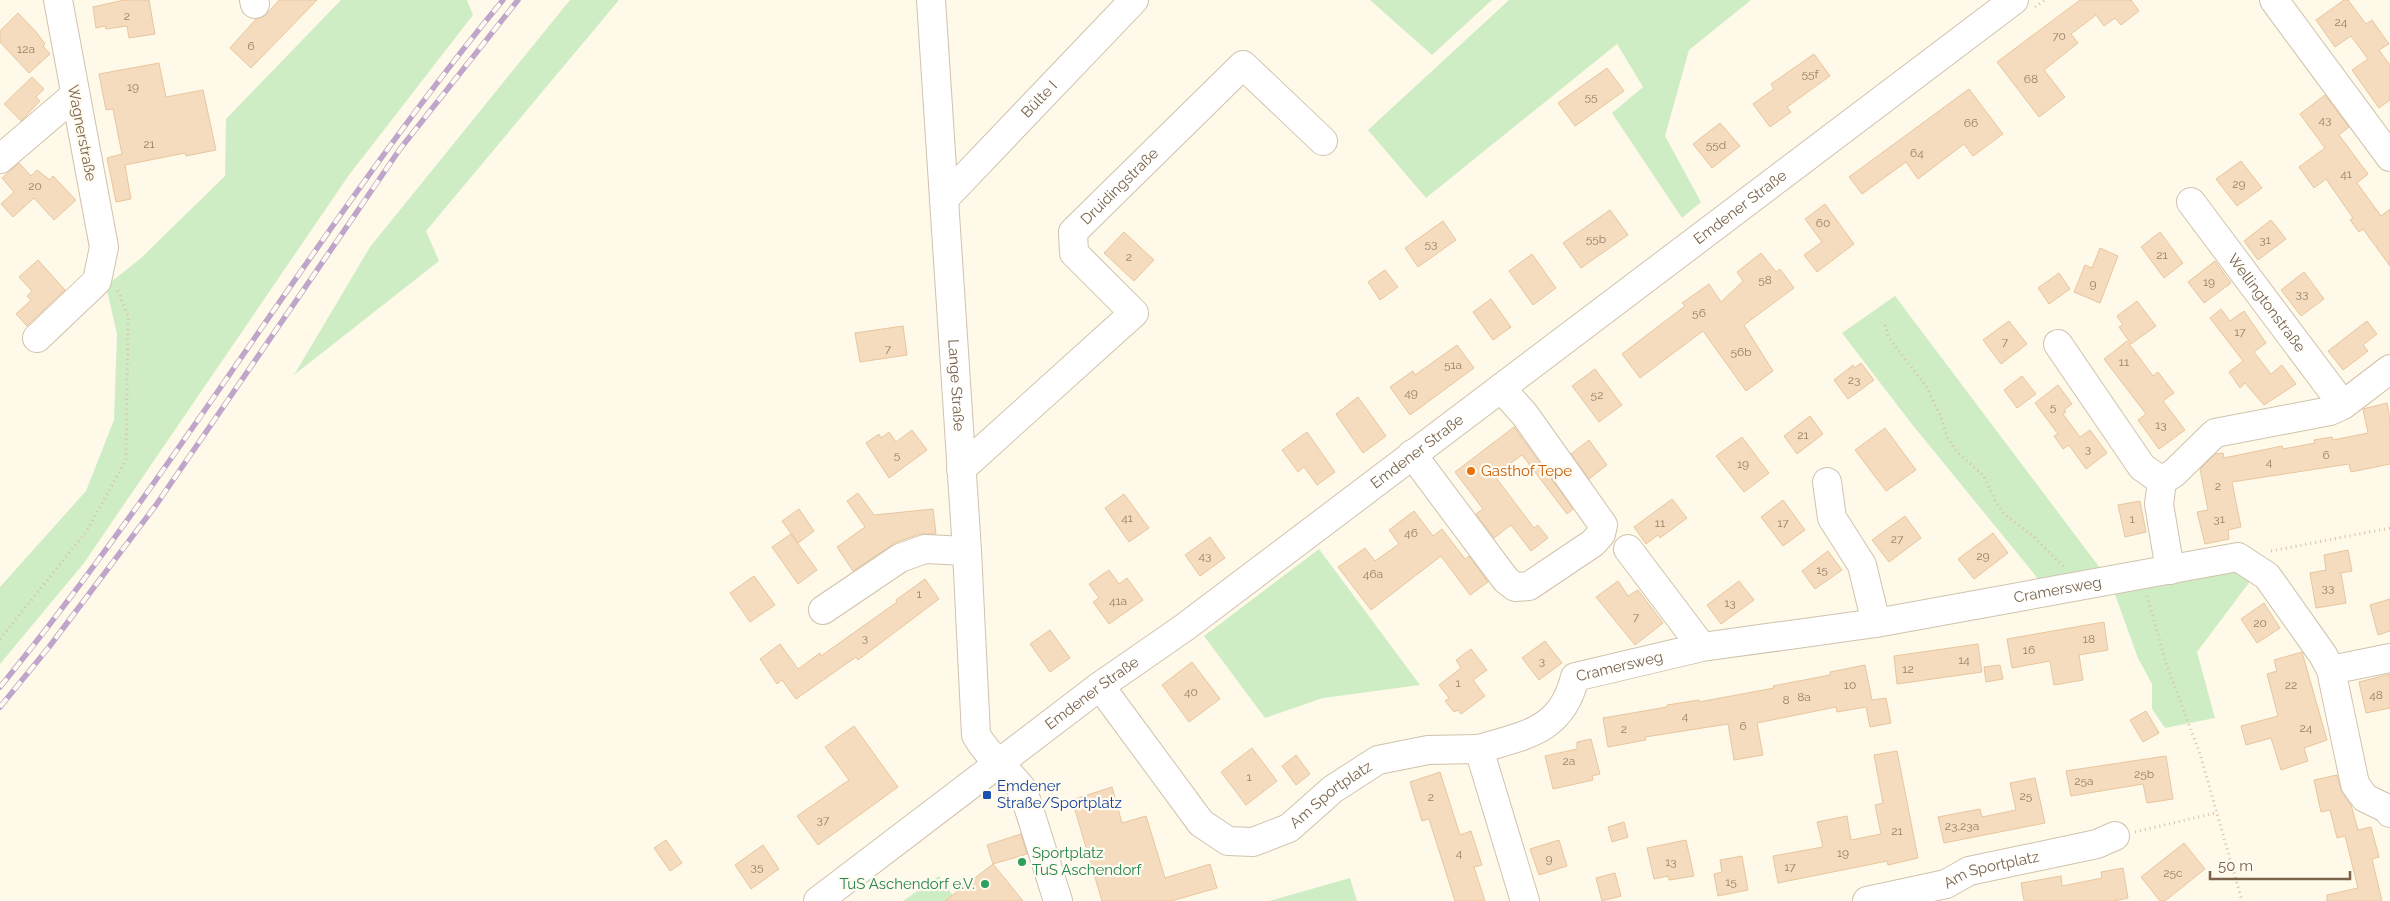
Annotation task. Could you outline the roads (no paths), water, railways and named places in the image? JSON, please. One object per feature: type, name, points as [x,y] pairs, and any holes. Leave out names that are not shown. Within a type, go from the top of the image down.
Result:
[{"type":"street","name":"Wagnerstraße","points":[[38,338],[97,281],[104,247],[58,0]]},
{"type":"street","name":"Lange Straße","points":[[931,0],[967,551],[976,734],[985,751],[1014,778],[1023,790],[1058,901]]},
{"type":"street","name":"Bülte I","points":[[944,199],[1134,0]]},
{"type":"street","points":[[2274,0],[2387,146]]},
{"type":"street","name":"Emdener Straße","points":[[818,901],[1100,686],[1185,627],[2009,2]]},
{"type":"street","name":"Druidingstraße","points":[[961,469],[1134,313],[1074,253],[1073,232],[1243,65],[1324,141]]},
{"type":"street","points":[[0,159],[75,95]]},
{"type":"street","name":"Wellingtonstraße","points":[[2191,202],[2343,405]]},
{"type":"street","points":[[2058,344],[2142,467],[2162,481]]},
{"type":"street","points":[[2170,570],[2159,504],[2162,481],[2174,473],[2215,433],[2330,411],[2343,405],[2390,369]]},
{"type":"street","points":[[1412,454],[1506,580],[1515,587],[1528,586],[1593,543],[1601,534],[1602,524],[1525,415],[1501,388]]},
{"type":"street","points":[[1827,482],[1832,518],[1862,566],[1876,623]]},
{"type":"street","points":[[823,610],[900,558],[925,549],[967,551]]},
{"type":"street","points":[[1628,549],[1702,647]]},
{"type":"street","name":"Cramersweg","points":[[1479,749],[1530,734],[1554,719],[1570,698],[1575,677],[1702,647],[1876,623],[2238,557],[2267,576],[2324,655],[2331,670]]},
{"type":"street","points":[[2390,658],[2331,670],[2355,784],[2365,798],[2390,810],[2390,813]]},
{"type":"street","name":"Am Sportplatz","points":[[1100,686],[1202,823],[1228,841],[1253,842],[1289,828],[1334,789],[1378,760],[1428,750],[1479,749]]},
{"type":"street","points":[[1479,749],[1525,901]]},
{"type":"street","name":"Am Sportplatz","points":[[1867,901],[1946,884],[1969,871],[2097,844],[2115,836]]},
{"type":"railway","points":[[0,687],[129,518],[373,169],[437,83],[503,0]]},
{"type":"railway","points":[[0,707],[49,647],[156,505],[400,149],[518,0]]},
{"type":"place","name":"Gasthof Tepe","points":[[1471,471]]},
{"type":"place","name":"Emdener Straße/Sportplatz","points":[[987,795]]},
{"type":"place","name":"Sportplatz TuS Aschendorf","points":[[1022,862]]},
{"type":"place","name":"TuS Aschendorf e.V.","points":[[985,884]]}]
